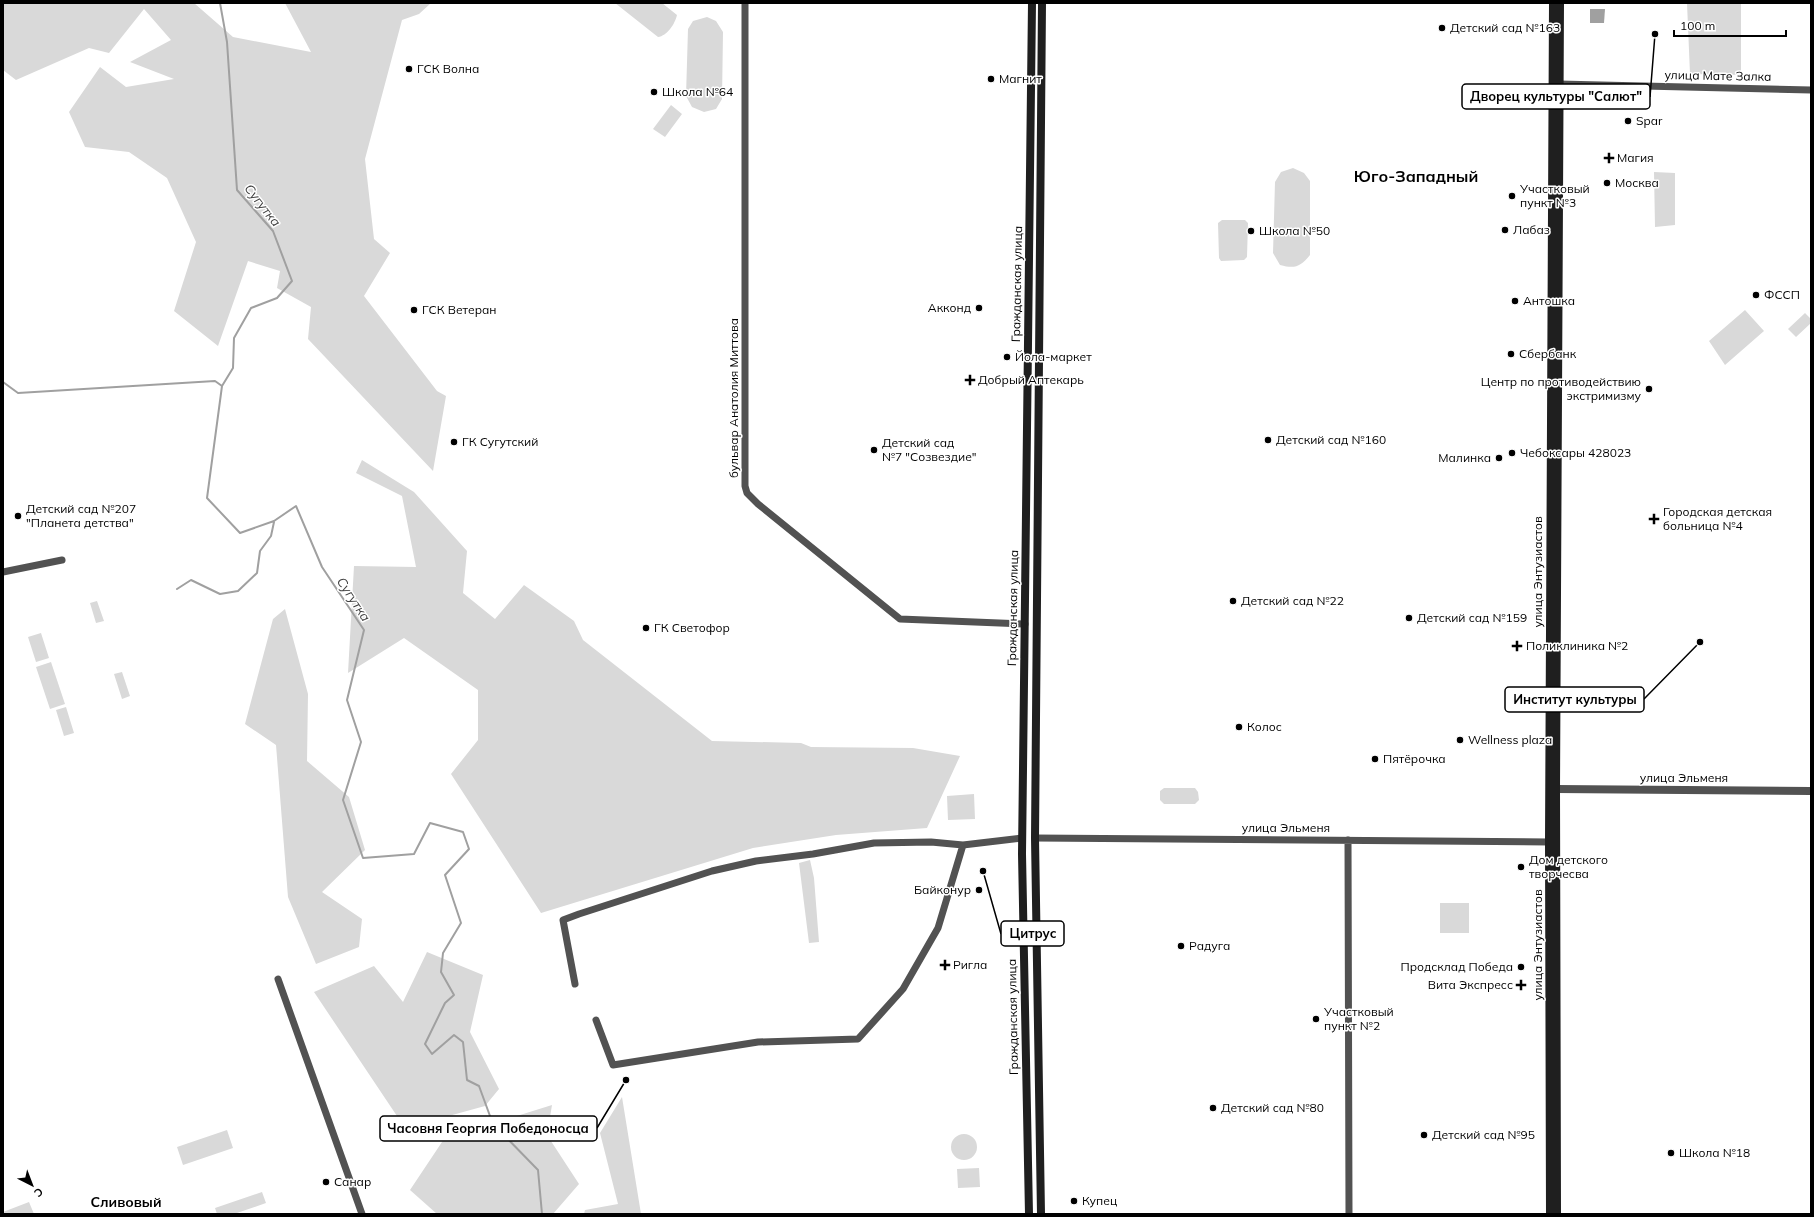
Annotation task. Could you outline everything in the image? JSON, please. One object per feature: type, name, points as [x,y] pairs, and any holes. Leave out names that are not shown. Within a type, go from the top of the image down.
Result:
[{"type":"main road","name":"Гражданская улица","points":[[1029,1214],[1022,838],[1032,3]]},
{"type":"main road","name":"Гражданская улица","points":[[1041,1214],[1034,838],[1042,3]]},
{"type":"main road","name":"улица Энтузиастов","points":[[1553,3],[1556,84],[1554,547],[1553,690],[1549,842],[1553,1049]]},
{"type":"main road","name":"улица Энтузиастов","points":[[1556,84],[1560,3]]},
{"type":"main road","points":[[1028,333],[1039,332]]},
{"type":"main road","name":"улица Энтузиастов","points":[[1550,1214],[1556,789],[1553,690]]},
{"type":"main road","name":"улица Эльменя","points":[[1022,838],[1034,838]]},
{"type":"main road","name":"улица Энтузиастов","points":[[1552,1066],[1557,1214]]},
{"type":"street","name":"бульвар Анатолия Миттова","points":[[745,3],[745,486],[747,493],[758,504],[900,619],[1024,624]]},
{"type":"street","name":"улица Мате Залка","points":[[1556,84],[1811,90]]},
{"type":"street","points":[[3,572],[62,560]]},
{"type":"street","name":"улица Эльменя","points":[[1556,789],[1811,791]]},
{"type":"street","points":[[575,984],[563,920],[731,865],[813,854],[874,843],[931,842],[963,845],[1022,838]]},
{"type":"street","name":"улица Эльменя","points":[[1034,838],[1549,842]]},
{"type":"street","points":[[1344,1214],[1349,1214],[1348,840]]},
{"type":"street","points":[[596,1020],[613,1065],[758,1042],[858,1039],[903,989],[938,928],[963,845]]},
{"type":"street","points":[[278,979],[362,1214]]},
{"type":"shaded area","points":[[3,3],[194,3],[233,37],[311,52],[285,3],[431,3],[419,14],[402,20],[365,159],[374,239],[390,253],[364,296],[437,391],[446,396],[433,471],[308,339],[311,307],[277,288],[280,271],[248,261],[218,346],[174,311],[196,242],[167,178],[129,152],[85,147],[69,112],[100,67],[126,87],[174,79],[130,62],[171,40],[144,9],[109,53],[89,48],[16,80],[3,70]]},
{"type":"shaded area","points":[[615,3],[662,3],[677,15],[670,29],[658,37]]},
{"type":"shaded area","points":[[1687,3],[1741,3],[1741,75],[1690,74]]},
{"type":"shaded area","points":[[1590,9],[1605,9],[1604,23],[1590,23]]},
{"type":"shaded area","points":[[707,17],[716,21],[723,32],[722,99],[716,109],[704,112],[692,107],[686,96],[688,29],[693,21]]},
{"type":"shaded area","points":[[671,105],[682,114],[665,137],[653,129]]},
{"type":"shaded area","points":[[1293,168],[1304,173],[1310,181],[1310,255],[1297,266],[1290,267],[1280,265],[1273,253],[1275,182],[1281,172]]},
{"type":"shaded area","points":[[1654,172],[1675,173],[1675,225],[1655,227]]},
{"type":"shaded area","points":[[1222,220],[1245,220],[1248,223],[1247,257],[1244,260],[1221,261],[1219,258],[1218,223]]},
{"type":"shaded area","points":[[1745,310],[1764,331],[1725,365],[1709,341]]},
{"type":"shaded area","points":[[1805,313],[1811,319],[1811,323],[1796,337],[1788,329]]},
{"type":"shaded area","points":[[362,460],[414,492],[467,551],[463,593],[495,619],[524,585],[574,621],[583,640],[712,741],[801,743],[811,747],[913,748],[960,756],[927,828],[836,835],[753,848],[541,913],[451,774],[478,740],[478,690],[404,638],[348,673],[354,566],[416,567],[402,496],[356,473]]},
{"type":"shaded area","points":[[97,601],[104,621],[96,623],[90,603]]},
{"type":"shaded area","points":[[285,609],[308,694],[307,761],[349,797],[365,850],[322,892],[362,919],[359,947],[316,964],[288,897],[276,745],[245,724],[273,619]]},
{"type":"shaded area","points":[[41,633],[49,658],[36,662],[28,637]]},
{"type":"shaded area","points":[[51,662],[65,704],[50,709],[36,667]]},
{"type":"shaded area","points":[[122,672],[130,696],[122,699],[114,674]]},
{"type":"shaded area","points":[[66,707],[74,733],[64,736],[56,710]]},
{"type":"shaded area","points":[[1164,788],[1195,788],[1198,792],[1199,800],[1195,804],[1164,804],[1160,800],[1160,791]]},
{"type":"shaded area","points":[[974,794],[975,819],[948,820],[947,796]]},
{"type":"shaded area","points":[[810,860],[814,878],[819,942],[809,943],[799,863]]},
{"type":"shaded area","points":[[1440,903],[1469,903],[1469,933],[1440,933]]},
{"type":"shaded area","points":[[427,952],[483,975],[470,1032],[499,1089],[485,1106],[405,1128],[314,992],[374,966],[403,1002]]},
{"type":"shaded area","points":[[622,1097],[641,1214],[584,1214],[585,1210],[618,1204],[600,1133]]},
{"type":"shaded area","points":[[552,1105],[547,1135],[579,1184],[553,1214],[437,1214],[410,1190],[444,1139]]},
{"type":"shaded area","points":[[227,1130],[233,1148],[183,1165],[177,1147]]},
{"type":"shaded area","points":[[964,1134],[973,1138],[977,1147],[973,1156],[964,1160],[955,1156],[951,1147],[955,1138]]},
{"type":"shaded area","points":[[979,1168],[980,1187],[958,1188],[957,1169]]},
{"type":"shaded area","points":[[262,1192],[266,1203],[234,1214],[217,1214],[215,1208]]},
{"type":"shaded area","points":[[29,1202],[34,1214],[3,1214],[3,1212]]},
{"type":"waterway","name":"Сугутка","points":[[220,3],[227,42],[237,190],[273,231],[292,281],[277,298],[251,308],[234,338],[233,368],[222,386],[207,498],[240,533],[274,521],[296,506],[322,567],[364,630],[347,700],[361,742],[343,800],[363,858],[414,854],[430,823],[463,832],[469,849],[445,875],[461,923],[443,953],[441,972],[454,995],[445,1003],[425,1044],[432,1054],[454,1035],[463,1042],[467,1080],[479,1086],[490,1116]]},
{"type":"waterway","points":[[3,382],[18,393],[215,381],[222,386]]},
{"type":"waterway","points":[[177,589],[191,580],[220,594],[238,591],[257,573],[260,551],[271,536],[274,522]]},
{"type":"waterway","name":"Сугутка","points":[[499,1130],[538,1170],[542,1214]]},
{"type":"place","name":"Детский сад №163","points":[[1442,28]]},
{"type":"place","name":"Дворец культуры \"Салют\"","points":[[1655,34]]},
{"type":"place","name":"ГСК Волна","points":[[409,69]]},
{"type":"place","name":"Магнит","points":[[991,79]]},
{"type":"place","name":"Школа №64","points":[[654,92]]},
{"type":"place","name":"Spar","points":[[1628,121]]},
{"type":"place","name":"Магия","points":[[1609,158]]},
{"type":"place","name":"Москва","points":[[1607,183]]},
{"type":"place","name":"Участковый пункт №3","points":[[1512,196]]},
{"type":"place","name":"Лабаз","points":[[1505,230]]},
{"type":"place","name":"Школа №50","points":[[1251,231]]},
{"type":"place","name":"ФССП","points":[[1756,295]]},
{"type":"place","name":"Антошка","points":[[1515,301]]},
{"type":"place","name":"Акконд","points":[[979,308]]},
{"type":"place","name":"ГСК Ветеран","points":[[414,310]]},
{"type":"place","name":"Сбербанк","points":[[1511,354]]},
{"type":"place","name":"Йола-маркет","points":[[1007,357]]},
{"type":"place","name":"Добрый Аптекарь","points":[[970,380]]},
{"type":"place","name":"Центр по противодействию экстримизму","points":[[1649,389]]},
{"type":"place","name":"Детский сад №160","points":[[1268,440]]},
{"type":"place","name":"ГК Сугутский","points":[[454,442]]},
{"type":"place","name":"Детский сад №7 \"Созвездие\"","points":[[874,450]]},
{"type":"place","name":"Чебоксары 428023","points":[[1512,453]]},
{"type":"place","name":"Малинка","points":[[1499,458]]},
{"type":"place","name":"Детский сад №207 \"Планета детства\"","points":[[18,516]]},
{"type":"place","name":"Городская детская больница №4","points":[[1654,519]]},
{"type":"place","name":"Детский сад №22","points":[[1233,601]]},
{"type":"place","name":"Детский сад №159","points":[[1409,618]]},
{"type":"place","name":"ГК Светофор","points":[[646,628]]},
{"type":"place","name":"Институт культуры","points":[[1700,642]]},
{"type":"place","name":"Поликлиника №2","points":[[1517,646]]},
{"type":"place","name":"Колос","points":[[1239,727]]},
{"type":"place","name":"Wellness plaza","points":[[1460,740]]},
{"type":"place","name":"Пятёрочка","points":[[1375,759]]},
{"type":"place","name":"Дом детского творчесва","points":[[1521,867]]},
{"type":"place","name":"Цитрус","points":[[983,871]]},
{"type":"place","name":"Байконур","points":[[979,890]]},
{"type":"place","name":"Радуга","points":[[1181,946]]},
{"type":"place","name":"Ригла","points":[[945,965]]},
{"type":"place","name":"Продсклад Победа","points":[[1521,967]]},
{"type":"place","name":"Вита Экспресс","points":[[1521,985]]},
{"type":"place","name":"Участковый пункт №2","points":[[1316,1019]]},
{"type":"place","name":"Часовня Георгия Победоносца","points":[[626,1080]]},
{"type":"place","name":"Детский сад №80","points":[[1213,1108]]},
{"type":"place","name":"Детский сад №95","points":[[1424,1135]]},
{"type":"place","name":"Школа №18","points":[[1671,1153]]},
{"type":"place","name":"Санар","points":[[326,1182]]},
{"type":"place","name":"Купец","points":[[1074,1201]]},
{"type":"district","name":"Юго-Западный","points":[[1416,176]]},
{"type":"district","name":"Сливовый","points":[[126,1202]]}]
